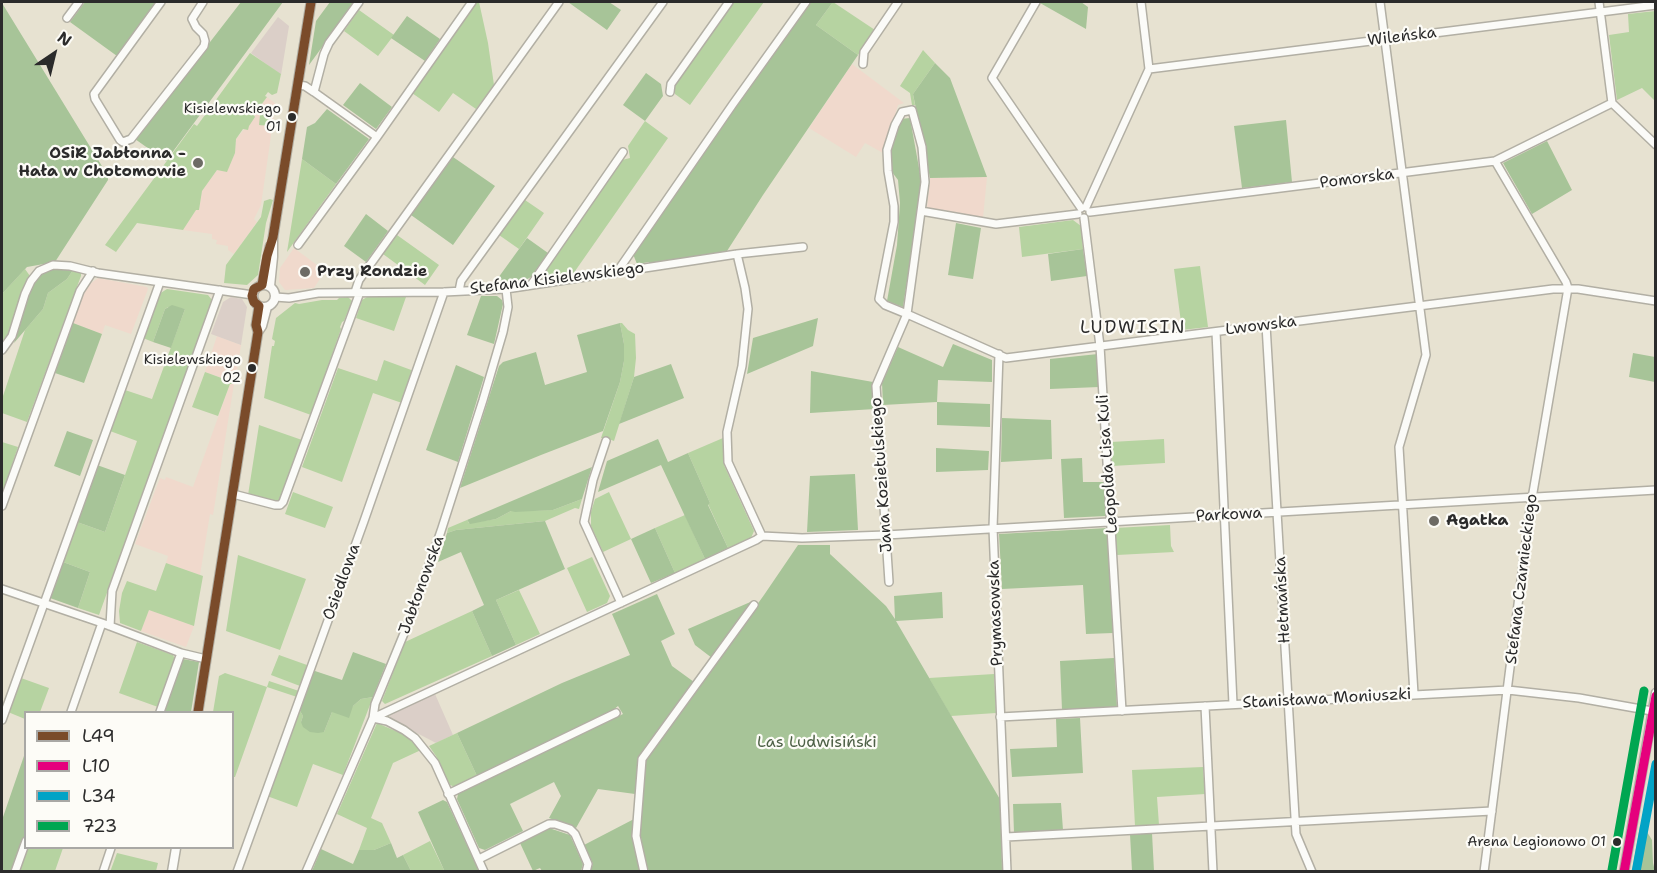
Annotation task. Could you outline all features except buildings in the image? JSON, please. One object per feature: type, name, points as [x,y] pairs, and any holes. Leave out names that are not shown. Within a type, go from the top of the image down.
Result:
[{"type":"street","points":[[67,18],[79,2]]},
{"type":"street","points":[[161,2],[95,92],[95,99],[120,140],[125,142],[130,139],[204,46],[204,34],[194,24],[192,18],[203,2]]},
{"type":"street","points":[[266,285],[311,2]]},
{"type":"street","points":[[314,92],[326,48],[359,2]]},
{"type":"street","points":[[298,245],[472,2]]},
{"type":"street","points":[[232,494],[275,506],[283,502],[357,292],[359,280],[559,2]]},
{"type":"street","points":[[459,291],[461,281],[663,2]]},
{"type":"street","points":[[670,92],[671,84],[729,2]]},
{"type":"street","points":[[617,272],[806,2]]},
{"type":"street","points":[[863,64],[864,52],[898,2]]},
{"type":"street","points":[[1036,2],[992,78],[1084,212]]},
{"type":"street","points":[[1084,212],[1149,69],[1141,2]]},
{"type":"street","points":[[1380,2],[1425,355],[1400,447],[1414,694]]},
{"type":"street","points":[[1599,2],[1612,103],[1656,145]]},
{"type":"street","name":"Wileńska","points":[[1149,69],[1656,5]]},
{"type":"street","points":[[298,84],[314,92],[377,137]]},
{"type":"street","name":"Pomorska","points":[[921,211],[996,224],[1495,161],[1612,103]]},
{"type":"street","name":"Jana Kozietulskiego","points":[[879,297],[894,222],[888,150],[895,125],[902,112],[912,110],[922,147],[925,182],[907,314],[876,386],[889,582]]},
{"type":"street","points":[[531,285],[623,152]]},
{"type":"street","points":[[1495,161],[1568,288]]},
{"type":"street","name":"Leopolda Lisa Kuli","points":[[1084,212],[1100,346],[1122,711]]},
{"type":"street","name":"Stefana Kisielewskiego","points":[[275,297],[289,298],[318,293],[506,289],[737,254],[803,247]]},
{"type":"street","points":[[373,718],[762,536],[728,462],[727,432],[742,366],[748,309],[737,254]]},
{"type":"street","points":[[2,350],[12,336],[25,294],[33,277],[39,270],[49,266],[70,266],[93,272],[253,295]]},
{"type":"street","points":[[2,506],[81,291],[93,272]]},
{"type":"street","points":[[2,720],[160,282]]},
{"type":"street","points":[[263,307],[254,302],[253,295],[254,289],[266,285]]},
{"type":"street","points":[[263,307],[273,303],[275,297],[274,291],[266,285]]},
{"type":"street","name":"Lwowska","points":[[879,297],[885,305],[1006,358],[1568,288],[1656,301]]},
{"type":"street","name":"Stefana Czarnieckiego","points":[[1484,872],[1532,498],[1568,288]]},
{"type":"street","name":"Jabłonowska","points":[[306,872],[373,718],[375,704],[412,614],[438,542],[483,400],[508,307],[506,289]]},
{"type":"street","points":[[110,626],[112,591],[220,290]]},
{"type":"street","name":"Osiedlowa","points":[[237,872],[444,292]]},
{"type":"street","points":[[198,711],[258,332],[262,326],[263,307]]},
{"type":"street","name":"Hetmańska","points":[[1266,325],[1296,834],[1312,872]]},
{"type":"street","points":[[1215,332],[1233,704]]},
{"type":"street","name":"Prymasowska","points":[[999,354],[993,528],[1007,872]]},
{"type":"street","points":[[606,441],[593,480],[584,522],[621,603]]},
{"type":"street","name":"Parkowa","points":[[762,536],[802,538],[886,535],[1656,490]]},
{"type":"street","points":[[2,589],[181,653],[206,658]]},
{"type":"street","points":[[644,872],[636,836],[642,759],[754,606]]},
{"type":"street","points":[[71,711],[102,623]]},
{"type":"street","points":[[160,711],[181,653]]},
{"type":"street","name":"Stanisława Moniuszki","points":[[1000,717],[1508,690],[1579,698],[1652,711]]},
{"type":"street","points":[[1624,872],[1656,693]]},
{"type":"street","points":[[1205,706],[1213,872]]},
{"type":"street","points":[[448,794],[616,713]]},
{"type":"street","points":[[373,718],[394,725],[415,738],[435,763],[484,872]]},
{"type":"street","points":[[1006,837],[1492,811]]},
{"type":"street","points":[[479,859],[549,824],[555,824],[570,829],[575,834],[588,864],[586,872]]},
{"type":"street","points":[[15,872],[24,847]]},
{"type":"street","points":[[103,872],[111,849]]},
{"type":"street","points":[[172,872],[176,849]]},
{"type":"shaded area","points":[[278,17],[289,26],[281,75],[251,53]]},
{"type":"shaded area","points":[[852,64],[904,103],[898,105],[883,153],[865,143],[856,157],[809,128]]},
{"type":"shaded area","points":[[267,97],[276,104],[276,107],[261,205],[254,219],[257,222],[234,254],[228,250],[228,246],[216,244],[217,240],[212,239],[212,234],[183,230],[196,210],[199,210],[202,191],[217,170],[227,171],[235,153],[236,139],[255,117],[253,115]]},
{"type":"shaded area","points":[[987,177],[983,218],[927,208],[930,178]]},
{"type":"shaded area","points":[[294,248],[325,271],[314,288],[285,290],[279,282],[280,268]]},
{"type":"shaded area","points":[[98,278],[147,287],[131,334],[105,325],[102,334],[73,323],[86,287]]},
{"type":"shaded area","points":[[231,297],[242,299],[247,307],[241,345],[211,334],[223,302]]},
{"type":"shaded area","points":[[217,336],[241,345],[236,377],[228,380],[205,372]]},
{"type":"shaded area","points":[[230,384],[234,384],[213,515],[210,514],[200,575],[166,563],[168,556],[135,544],[160,478],[165,480],[166,477],[193,487]]},
{"type":"shaded area","points":[[149,609],[194,626],[186,647],[141,631]]},
{"type":"shaded area","points":[[435,694],[453,735],[436,743],[390,719],[390,714]]},
{"type":"green space","points":[[85,2],[157,2],[117,56],[70,22]]},
{"type":"green space","points":[[241,2],[283,2],[166,161],[135,139]]},
{"type":"green space","points":[[330,2],[355,2],[309,65],[316,21]]},
{"type":"green space","points":[[479,2],[488,43],[494,85],[476,109],[453,93],[439,112],[412,93]]},
{"type":"green space","points":[[568,2],[609,2],[621,10],[607,30]]},
{"type":"green space","points":[[734,2],[764,2],[690,105],[675,94],[674,86]]},
{"type":"green space","points":[[810,2],[833,2],[816,25],[858,55],[727,251],[648,265],[649,262],[637,264],[633,254],[731,111]]},
{"type":"green space","points":[[833,2],[875,30],[858,55],[816,25]]},
{"type":"green space","points":[[1081,2],[1088,7],[1086,29],[1040,3]]},
{"type":"green space","points":[[2,3],[108,176],[108,180],[55,262],[27,267],[2,294]]},
{"type":"green space","points":[[359,10],[394,35],[378,56],[344,31]]},
{"type":"green space","points":[[1655,11],[1655,101],[1642,88],[1617,100],[1609,35],[1629,32],[1628,14]]},
{"type":"green space","points":[[407,16],[440,39],[425,61],[391,38]]},
{"type":"green space","points":[[923,50],[935,63],[913,94],[915,105],[912,105],[910,93],[900,86]]},
{"type":"green space","name":"OSiR Jabłonna - Hała w Chotomowie","points":[[250,53],[281,74],[277,93],[272,95],[268,92],[248,130],[243,129],[236,139],[235,153],[227,172],[217,170],[202,191],[199,210],[196,210],[183,230],[137,223],[116,252],[105,245],[194,124],[197,126]]},
{"type":"green space","points":[[935,63],[950,78],[987,177],[930,178],[913,94]]},
{"type":"green space","points":[[646,73],[661,84],[663,96],[645,121],[623,105]]},
{"type":"green space","points":[[360,83],[392,107],[376,129],[343,105]]},
{"type":"green space","points":[[261,105],[273,107],[270,126],[259,125]]},
{"type":"green space","points":[[327,109],[369,139],[336,184],[302,159],[307,127],[315,123]]},
{"type":"green space","points":[[910,118],[921,179],[903,307],[887,301],[897,245],[900,203],[898,180],[892,172],[889,154],[900,119]]},
{"type":"green space","points":[[1286,120],[1292,182],[1242,188],[1234,126]]},
{"type":"green space","points":[[645,121],[668,138],[573,274],[541,279],[539,277],[622,160],[630,158],[628,146]]},
{"type":"green space","points":[[1547,141],[1572,190],[1532,214],[1503,163]]},
{"type":"green space","points":[[453,157],[495,186],[453,245],[411,215]]},
{"type":"green space","points":[[302,159],[336,184],[287,252]]},
{"type":"green space","points":[[273,200],[266,223],[258,275],[247,285],[224,283],[226,265],[261,217],[264,201]]},
{"type":"green space","points":[[525,200],[544,213],[519,249],[499,235]]},
{"type":"green space","points":[[366,214],[388,231],[366,262],[344,246]]},
{"type":"green space","points":[[1073,220],[1081,226],[1083,249],[1022,257],[1019,227]]},
{"type":"green space","points":[[956,223],[981,228],[973,279],[948,275]]},
{"type":"green space","points":[[397,235],[439,265],[425,285],[383,254]]},
{"type":"green space","points":[[527,238],[548,253],[531,277],[510,285],[493,285]]},
{"type":"green space","points":[[1083,249],[1087,276],[1051,281],[1048,254]]},
{"type":"green space","points":[[1200,266],[1208,327],[1182,330],[1174,269]]},
{"type":"green space","points":[[60,267],[73,270],[67,279],[48,293],[43,309],[14,343],[31,286],[38,275],[49,269]]},
{"type":"green space","points":[[25,269],[30,276],[9,335],[2,345],[2,294]]},
{"type":"green space","points":[[73,270],[81,273],[81,276],[27,422],[2,413],[2,399],[25,330],[43,309],[48,293],[67,279]]},
{"type":"green space","points":[[167,289],[208,295],[212,300],[99,615],[78,608],[90,572],[63,562],[77,522],[105,532],[137,441],[110,431],[125,390],[152,399],[185,309],[168,307],[165,309],[153,342],[143,338],[159,294]]},
{"type":"green space","points":[[481,296],[497,296],[502,300],[494,344],[467,335]]},
{"type":"green space","points":[[348,297],[352,301],[340,327],[311,415],[264,398],[272,346],[275,341],[272,339],[276,318],[295,303]]},
{"type":"green space","points":[[367,297],[406,297],[394,331],[356,318],[362,300]]},
{"type":"green space","points":[[172,305],[185,309],[171,348],[153,342],[165,309]]},
{"type":"green space","points":[[818,318],[813,346],[747,374],[753,338]]},
{"type":"green space","points":[[73,323],[102,334],[84,383],[55,373]]},
{"type":"green space","points":[[620,323],[635,334],[636,358],[634,377],[614,441],[601,438],[620,382],[624,361]]},
{"type":"green space","points":[[620,323],[624,361],[620,382],[603,431],[460,488],[499,366],[503,362],[536,352],[545,385],[587,372],[577,335]]},
{"type":"green space","points":[[953,344],[992,360],[992,382],[938,380],[937,402],[883,405],[882,383],[898,347],[943,367]]},
{"type":"green space","points":[[1633,353],[1655,357],[1655,382],[1629,377]]},
{"type":"green space","points":[[1098,354],[1099,387],[1050,389],[1050,359]]},
{"type":"green space","points":[[384,360],[414,371],[402,403],[373,393],[342,482],[302,467],[338,368],[377,381]]},
{"type":"green space","points":[[671,364],[684,398],[619,424],[634,377]]},
{"type":"green space","points":[[456,365],[484,377],[458,462],[426,450]]},
{"type":"green space","points":[[811,371],[873,382],[875,409],[810,413]]},
{"type":"green space","points":[[205,372],[227,380],[236,377],[234,384],[230,384],[218,416],[192,407]]},
{"type":"green space","points":[[937,402],[990,404],[990,427],[937,425]]},
{"type":"green space","points":[[1002,418],[1051,420],[1052,459],[1001,462]]},
{"type":"green space","points":[[259,425],[302,440],[279,500],[274,502],[248,495]]},
{"type":"green space","points":[[67,431],[93,440],[80,476],[54,466]]},
{"type":"green space","points":[[723,438],[724,465],[754,531],[751,538],[728,548],[688,453]]},
{"type":"green space","points":[[658,439],[668,462],[688,453],[728,548],[705,559],[661,465],[598,492],[607,461]]},
{"type":"green space","points":[[1164,439],[1165,463],[1112,466],[1111,442]]},
{"type":"green space","points":[[2,442],[18,447],[2,494]]},
{"type":"green space","points":[[936,448],[989,451],[988,470],[936,472]]},
{"type":"green space","points":[[1082,458],[1083,482],[1104,482],[1106,516],[1064,518],[1061,459]]},
{"type":"green space","points":[[97,465],[125,475],[105,532],[77,522]]},
{"type":"green space","points":[[592,467],[582,499],[553,510],[511,511],[496,519],[470,524],[467,520]]},
{"type":"green space","points":[[855,474],[858,530],[807,532],[810,476]]},
{"type":"green space","points":[[293,492],[333,507],[325,528],[285,514]]},
{"type":"green space","points":[[609,492],[631,539],[603,552],[591,526],[591,512],[595,499]]},
{"type":"green space","points":[[582,499],[579,509],[575,508],[545,521],[456,530],[447,533],[448,528],[467,520],[469,523],[496,519],[511,511],[553,510]]},
{"type":"green space","points":[[685,515],[705,559],[675,573],[655,528]]},
{"type":"green space","points":[[545,521],[565,569],[496,600],[516,645],[492,656],[472,611],[484,605],[461,552],[438,562],[447,533],[456,530]]},
{"type":"green space","points":[[1170,525],[1171,546],[1174,552],[1117,555],[1115,528]]},
{"type":"green space","points":[[655,528],[675,573],[651,583],[631,539]]},
{"type":"green space","points":[[1107,528],[1113,633],[1086,634],[1083,585],[1002,589],[999,534]]},
{"type":"green space","name":"Las Ludwisiński","points":[[798,545],[830,545],[830,554],[886,606],[895,619],[894,596],[942,592],[943,618],[896,621],[1001,801],[1002,871],[649,871],[640,832],[645,761]]},
{"type":"green space","points":[[238,555],[306,579],[280,650],[226,631]]},
{"type":"green space","points":[[592,557],[610,596],[607,603],[587,612],[567,568]]},
{"type":"green space","points":[[63,562],[90,572],[78,608],[50,598]]},
{"type":"green space","points":[[166,563],[203,576],[194,626],[149,610],[141,631],[120,623],[122,593],[127,581],[156,591]]},
{"type":"green space","points":[[519,590],[540,634],[516,645],[496,600]]},
{"type":"green space","points":[[657,594],[675,634],[661,641],[672,666],[694,682],[639,758],[635,794],[598,789],[576,828],[549,818],[561,796],[554,782],[510,804],[523,831],[485,850],[479,848],[457,799],[458,794],[623,714],[618,706],[612,711],[477,776],[457,733],[562,683],[630,655],[612,614]]},
{"type":"green space","points":[[755,600],[712,658],[695,645],[688,629]]},
{"type":"green space","points":[[472,611],[492,656],[385,704],[382,701],[405,642]]},
{"type":"green space","points":[[137,642],[173,655],[175,659],[158,707],[119,693]]},
{"type":"green space","points":[[353,652],[386,664],[373,697],[361,699],[353,706],[349,718],[332,712],[324,732],[310,732],[303,727],[301,722],[303,716],[299,709],[312,670],[342,680]]},
{"type":"green space","points":[[279,655],[307,665],[300,686],[271,675]]},
{"type":"green space","points":[[1114,658],[1117,707],[1062,710],[1060,661]]},
{"type":"green space","points":[[183,659],[199,662],[191,711],[164,711]]},
{"type":"green space","points":[[225,673],[267,687],[235,777],[234,711],[213,711],[219,676]]},
{"type":"green space","points":[[994,674],[996,713],[951,716],[929,678]]},
{"type":"green space","points":[[21,678],[49,688],[40,711],[24,711],[24,719],[8,712]]},
{"type":"green space","points":[[269,681],[299,691],[297,697],[267,687]]},
{"type":"green space","points":[[373,697],[343,775],[313,764],[297,807],[267,796],[299,709],[303,716],[301,722],[324,732],[332,712],[353,706],[361,699]]},
{"type":"green space","points":[[1080,718],[1083,773],[1012,777],[1010,749],[1057,747],[1056,719]]},
{"type":"green space","points":[[377,723],[405,735],[421,750],[393,763],[371,818],[382,823],[391,843],[367,851],[359,850],[367,828],[337,814]]},
{"type":"green space","points":[[457,733],[477,776],[455,787],[450,785],[429,746]]},
{"type":"green space","points":[[24,756],[24,839],[12,871],[2,871],[2,820]]},
{"type":"green space","points":[[1203,767],[1205,794],[1157,797],[1159,825],[1135,826],[1132,770]]},
{"type":"green space","points":[[443,800],[447,802],[479,871],[441,871],[444,870],[418,812]]},
{"type":"green space","points":[[1061,803],[1063,830],[1014,833],[1013,804]]},
{"type":"green space","points":[[634,819],[632,833],[641,871],[590,871],[593,864],[584,845]]},
{"type":"green space","points":[[1642,824],[1652,840],[1655,871],[1632,871]]},
{"type":"green space","points":[[549,828],[570,835],[583,864],[581,871],[542,871],[540,868],[533,871],[520,843]]},
{"type":"green space","points":[[1152,833],[1154,871],[1132,871],[1130,834]]},
{"type":"green space","points":[[430,841],[444,870],[441,872],[411,871],[403,855]]},
{"type":"green space","points":[[391,843],[397,858],[403,855],[411,871],[312,871],[321,849],[353,864],[359,850],[374,850]]},
{"type":"green space","points":[[26,849],[63,849],[55,871],[18,872]]},
{"type":"green space","points":[[117,853],[158,863],[156,871],[110,872]]},
{"type":"transit line","name":"L49","points":[[198,711],[258,332],[256,325],[259,306],[254,302],[252,296],[254,289],[262,285],[273,237],[311,2]]},
{"type":"transit line","name":"723","points":[[1612,870],[1644,691]]},
{"type":"transit line","name":"L10","points":[[1624,872],[1656,696]]},
{"type":"transit line","name":"L34","points":[[1636,872],[1656,764]]},
{"type":"place","name":"Kisielewskiego 01","points":[[292,117]]},
{"type":"place","name":"OSiR Jabłonna - Hała w Chotomowie","points":[[198,163]]},
{"type":"place","name":"Przy Rondzie","points":[[305,272]]},
{"type":"place","name":"Kisielewskiego 02","points":[[252,368]]},
{"type":"place","name":"Agatka","points":[[1434,521]]},
{"type":"place","name":"Arena Legionowo 01","points":[[1617,842]]},
{"type":"district","name":"LUDWISIN","points":[[1133,328]]}]
